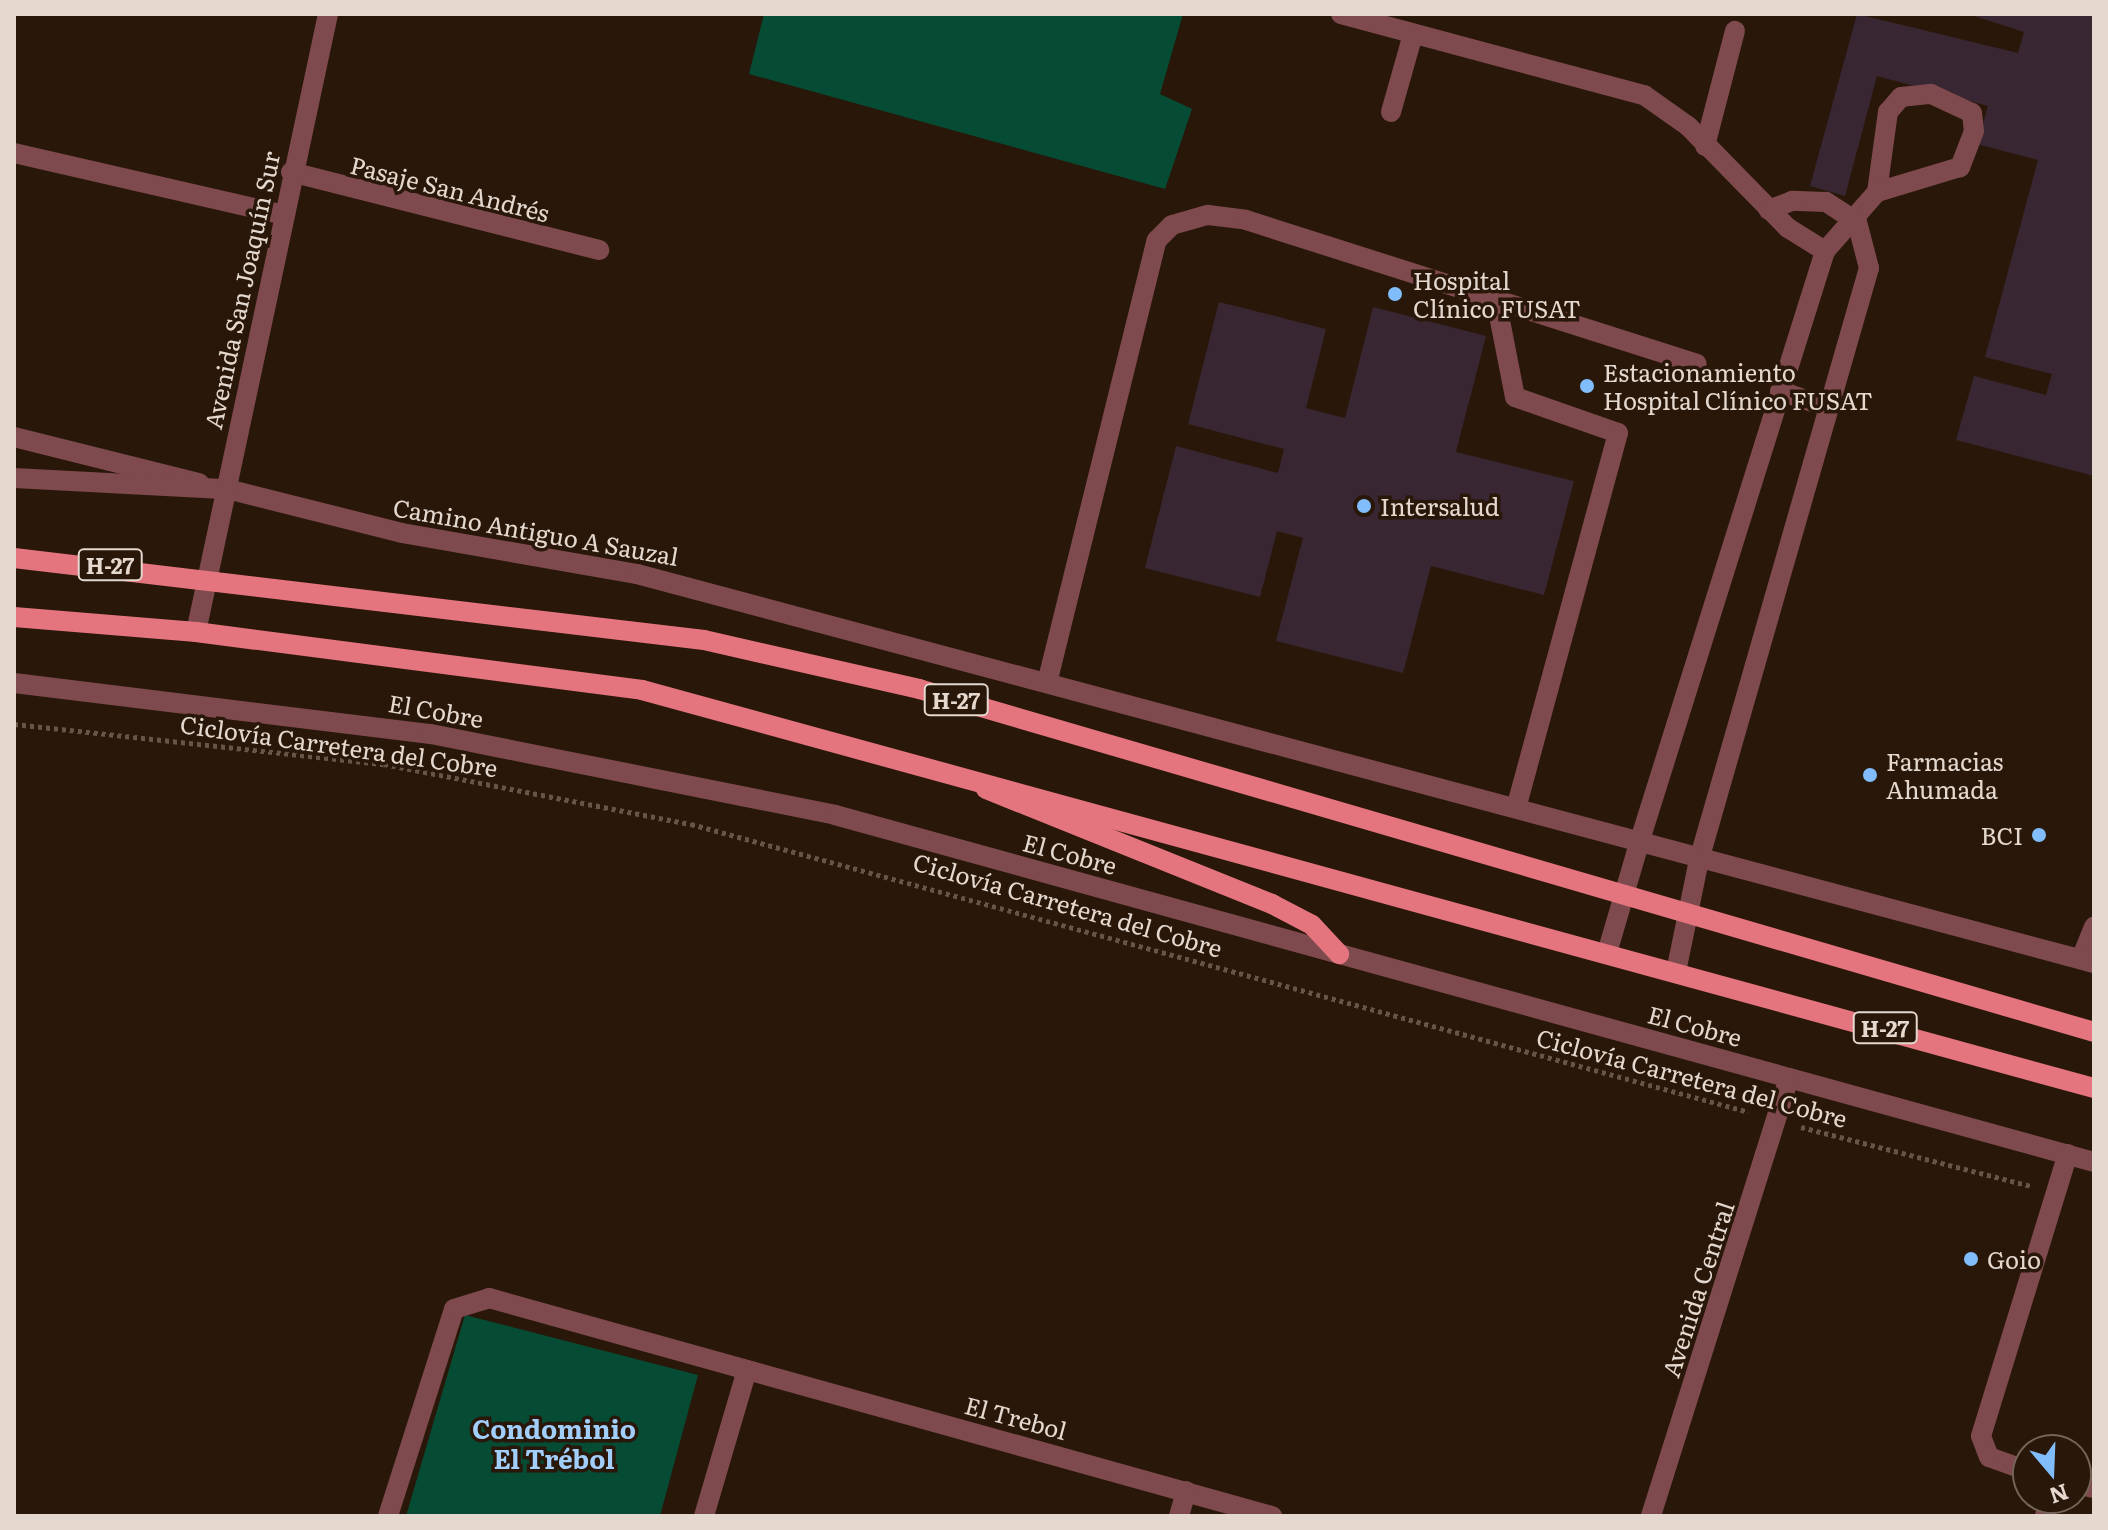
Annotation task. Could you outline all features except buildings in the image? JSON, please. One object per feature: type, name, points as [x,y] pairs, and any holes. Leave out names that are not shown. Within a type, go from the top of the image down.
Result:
[{"type":"main road","name":"H-27","points":[[14,558],[205,577],[704,640],[919,689],[1689,910],[2094,1032]]},
{"type":"main road","name":"H-27","points":[[14,617],[196,632],[642,690],[951,771],[2094,1088]]},
{"type":"main road","points":[[951,771],[1082,833],[1272,904],[1312,925],[1339,954]]},
{"type":"street","name":"Avenida San Joaquín Sur","points":[[196,632],[281,214],[328,14]]},
{"type":"street","points":[[1341,14],[1644,95],[1673,112],[1769,210],[1825,251]]},
{"type":"street","points":[[1705,146],[1735,31]]},
{"type":"street","points":[[1391,112],[1413,34]]},
{"type":"street","points":[[1607,953],[1825,251],[1857,222],[1877,192],[1881,134],[1901,97],[1931,94],[1972,113],[1974,131],[1960,167],[1877,192]]},
{"type":"street","points":[[14,153],[281,214]]},
{"type":"street","name":"Pasaje San Andrés","points":[[291,172],[599,250]]},
{"type":"street","points":[[1676,972],[1699,860],[1869,268],[1857,222],[1826,202],[1792,201],[1769,210]]},
{"type":"street","points":[[1048,679],[1157,240],[1172,225],[1208,215],[1246,220],[1495,295],[1697,364]]},
{"type":"street","points":[[1495,295],[1515,397],[1618,433],[1517,806]]},
{"type":"street","points":[[1780,391],[1827,407]]},
{"type":"street","name":"Camino Antiguo A Sauzal","points":[[14,437],[402,533],[637,574],[1048,679],[1640,840],[1699,860],[2087,961]]},
{"type":"street","points":[[14,478],[227,489]]},
{"type":"street","name":"El Cobre","points":[[14,683],[279,711],[673,781],[835,815],[2094,1162]]},
{"type":"street","points":[[2087,961],[2094,926]]},
{"type":"street","name":"Avenida Central","points":[[1651,1516],[1789,1078]]},
{"type":"street","points":[[2012,1464],[1985,1452],[1981,1436],[2068,1154]]},
{"type":"street","name":"El Trebol","points":[[388,1516],[454,1309],[469,1299],[489,1298],[1272,1516]]},
{"type":"street","points":[[704,1516],[747,1370]]},
{"type":"street","points":[[1179,1516],[1186,1491]]},
{"type":"path","name":"Ciclovía Carretera del Cobre","points":[[14,724],[384,764],[691,824],[1777,1120],[2056,1192]]},
{"type":"green space","points":[[764,14],[1183,14],[1160,94],[1192,109],[1165,189],[749,74]]},
{"type":"green space","points":[[465,1315],[698,1375],[660,1516],[406,1516]]},
{"type":"place","name":"Hospital Clínico FUSAT","points":[[1395,294]]},
{"type":"place","name":"Estacionamiento Hospital Clínico FUSAT","points":[[1587,386]]},
{"type":"place","name":"Intersalud","points":[[1364,506]]},
{"type":"place","name":"Farmacias Ahumada","points":[[1870,775]]},
{"type":"place","name":"BCI","points":[[2039,835]]},
{"type":"place","name":"Goio","points":[[1971,1259]]},
{"type":"district","name":"Condominio El Trébol","points":[[554,1443]]}]
